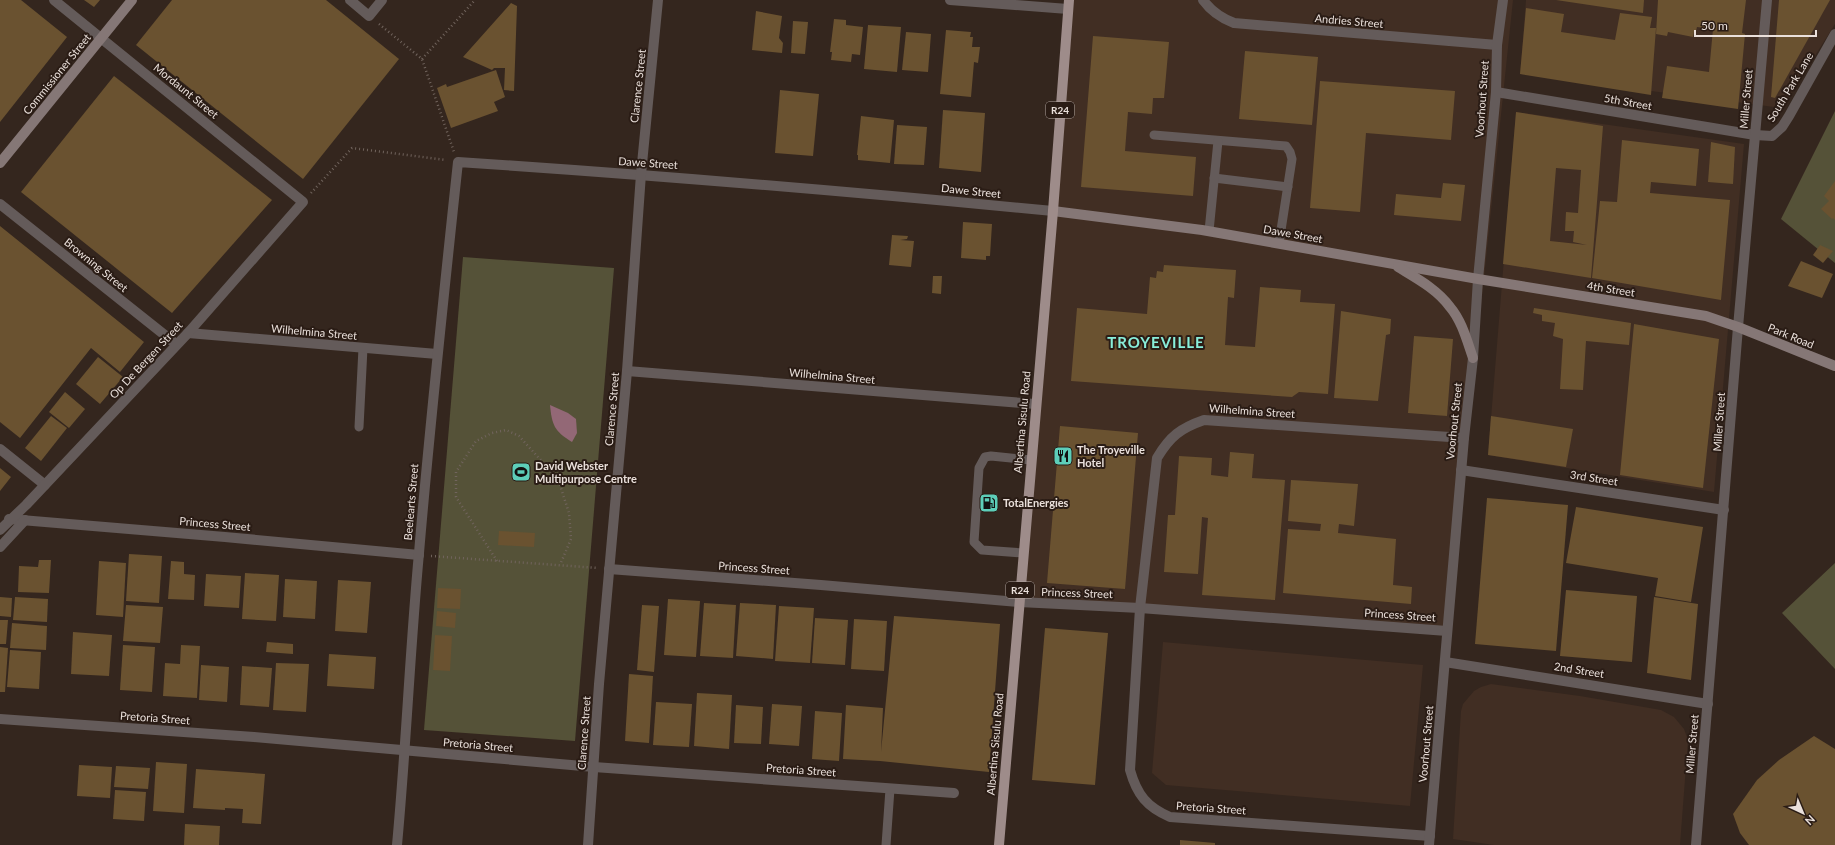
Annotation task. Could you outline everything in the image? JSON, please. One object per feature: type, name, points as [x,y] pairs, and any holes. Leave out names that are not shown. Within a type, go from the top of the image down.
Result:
[{"type":"main road","name":"Albertina Sisulu Road","points":[[999,845],[1035,404],[1053,211],[1068,5]]},
{"type":"street","name":"Mordaunt Street","points":[[54,0],[303,202]]},
{"type":"street","name":"Commissioner Street","points":[[0,163],[132,0]]},
{"type":"street","points":[[350,0],[369,16],[382,0]]},
{"type":"street","name":"Clarence Street","points":[[588,845],[599,684],[658,0]]},
{"type":"street","points":[[950,0],[1068,5]]},
{"type":"street","name":"Voorhout Street","points":[[1429,841],[1461,470],[1473,358],[1478,279],[1496,92],[1497,45],[1503,0]]},
{"type":"street","name":"Miller Street","points":[[1696,845],[1738,327],[1767,0]]},
{"type":"street","name":"Andries Street","points":[[1204,2],[1214,12],[1234,23],[1497,45]]},
{"type":"street","name":"South Park Lane","points":[[1755,135],[1772,136],[1782,127],[1835,34]]},
{"type":"street","name":"5th Street","points":[[1496,92],[1755,135]]},
{"type":"street","name":"Dawe Street","points":[[458,162],[642,174],[1053,211],[1208,231],[1478,279]]},
{"type":"street","name":"Beelearts Street","points":[[397,845],[419,555],[437,354],[458,162]]},
{"type":"street","name":"Op De Bergen Street","points":[[0,530],[26,505],[188,333],[303,202]]},
{"type":"street","name":"Browning Street","points":[[0,204],[176,344]]},
{"type":"street","points":[[1392,264],[1421,281],[1450,307],[1463,330],[1473,358]]},
{"type":"street","name":"4th Street","points":[[1478,279],[1706,316],[1738,327]]},
{"type":"street","name":"Park Road","points":[[1738,327],[1835,366]]},
{"type":"street","name":"Wilhelmina Street","points":[[188,333],[437,354]]},
{"type":"street","name":"Wilhelmina Street","points":[[627,371],[1035,404]]},
{"type":"street","name":"Wilhelmina Street","points":[[1140,608],[1157,458],[1164,445],[1175,434],[1189,425],[1204,420],[1464,438]]},
{"type":"street","points":[[0,448],[45,485]]},
{"type":"street","name":"3rd Street","points":[[1461,470],[1724,510]]},
{"type":"street","name":"Princess Street","points":[[9,520],[26,520],[419,555]]},
{"type":"street","points":[[0,547],[26,520]]},
{"type":"street","name":"Princess Street","points":[[609,569],[1019,602],[1140,608],[1447,631]]},
{"type":"street","name":"Pretoria Street","points":[[1140,608],[1130,770],[1134,785],[1151,808],[1170,817],[1429,841]]},
{"type":"street","name":"2nd Street","points":[[1445,662],[1708,704]]},
{"type":"street","name":"Pretoria Street","points":[[0,719],[254,737],[594,767],[954,793]]},
{"type":"lane","points":[[1154,135],[1286,146],[1290,152],[1292,160],[1279,243]]},
{"type":"lane","points":[[1208,231],[1218,141]]},
{"type":"lane","points":[[1214,178],[1288,187]]},
{"type":"lane","points":[[359,427],[363,348]]},
{"type":"lane","points":[[1023,553],[982,550],[974,542],[979,468],[985,458],[991,456],[1031,460]]},
{"type":"lane","points":[[886,845],[890,788]]},
{"type":"path","points":[[422,59],[475,0]]},
{"type":"path","points":[[303,202],[352,148],[458,162],[422,59],[369,16]]},
{"type":"path","points":[[497,561],[456,497],[456,472],[476,441],[492,433],[506,430],[520,436],[547,467],[560,485],[569,513],[571,539],[560,565]]},
{"type":"path","points":[[419,555],[609,569]]},
{"type":"shaded area","points":[[1073,0],[1513,0],[1447,631],[1019,602]]},
{"type":"shaded area","points":[[1526,0],[1835,0],[1835,24],[1782,108],[1520,74]]},
{"type":"shaded area","points":[[1835,111],[1835,263],[1781,219]]},
{"type":"shaded area","points":[[1516,112],[1744,144],[1714,492],[1488,455]]},
{"type":"shaded area","name":"David Webster Multipurpose Centre","points":[[463,257],[614,268],[575,741],[424,730]]},
{"type":"shaded area","points":[[550,405],[568,413],[576,419],[577,433],[572,442],[561,434],[555,427]]},
{"type":"shaded area","points":[[1835,563],[1835,669],[1782,613]]},
{"type":"shaded area","points":[[1163,642],[1423,665],[1410,806],[1166,785],[1152,773]]},
{"type":"shaded area","points":[[1491,684],[1580,696],[1661,710],[1674,717],[1684,729],[1688,740],[1680,845],[1494,845],[1453,839],[1461,711],[1463,704],[1474,691]]},
{"type":"building","points":[[0,0],[21,0],[67,37],[0,122]]},
{"type":"building","points":[[84,0],[100,0],[94,7]]},
{"type":"building","points":[[172,0],[326,0],[399,59],[303,179],[136,45]]},
{"type":"building","points":[[1556,0],[1644,0],[1643,13]]},
{"type":"building","points":[[1658,0],[1746,0],[1742,33],[1745,34],[1738,109],[1662,98],[1667,66],[1709,72],[1713,29],[1697,27],[1696,31],[1694,31],[1693,37],[1668,32],[1667,36],[1656,34]]},
{"type":"building","points":[[1779,0],[1830,0],[1775,98],[1771,97]]},
{"type":"building","points":[[511,3],[517,6],[514,91],[504,90],[505,68],[494,68],[492,70],[463,57]]},
{"type":"building","points":[[1526,8],[1564,14],[1561,32],[1615,40],[1620,13],[1652,17],[1650,28],[1656,28],[1651,95],[1520,74]]},
{"type":"building","points":[[756,11],[782,16],[779,38],[783,43],[782,53],[752,50]]},
{"type":"building","points":[[834,19],[846,20],[846,25],[863,27],[860,55],[852,54],[851,62],[831,60],[832,52],[830,52]]},
{"type":"building","points":[[793,21],[808,22],[805,54],[791,53]]},
{"type":"building","points":[[868,25],[901,27],[897,72],[864,69]]},
{"type":"building","points":[[946,30],[971,32],[970,37],[973,37],[972,47],[980,47],[978,63],[974,62],[971,97],[940,94]]},
{"type":"building","points":[[906,32],[931,34],[928,72],[902,70]]},
{"type":"building","points":[[1093,36],[1169,42],[1164,98],[1153,98],[1152,114],[1128,112],[1125,151],[1196,157],[1193,196],[1081,187]]},
{"type":"building","points":[[1245,51],[1318,57],[1312,125],[1239,119]]},
{"type":"building","points":[[496,70],[505,97],[494,102],[498,111],[451,128],[437,88],[446,84],[447,87]]},
{"type":"building","points":[[114,76],[272,200],[172,313],[21,192]]},
{"type":"building","points":[[1320,81],[1455,91],[1451,140],[1366,133],[1360,212],[1310,208]]},
{"type":"building","points":[[780,90],[819,94],[813,156],[775,153]]},
{"type":"building","points":[[943,110],[985,113],[981,172],[939,168]]},
{"type":"building","points":[[1516,112],[1603,126],[1591,278],[1503,264]],"holes":[[[1556,168],[1581,170],[1578,213],[1566,212],[1565,231],[1574,231],[1573,242],[1587,245],[1550,241]]]},
{"type":"building","points":[[861,116],[894,120],[890,163],[858,160],[857,155]]},
{"type":"building","points":[[897,125],[927,127],[924,165],[894,164]]},
{"type":"building","points":[[1622,140],[1699,149],[1696,186],[1651,182],[1650,193],[1730,200],[1721,300],[1592,278],[1600,201],[1617,202]]},
{"type":"building","points":[[1711,142],[1735,147],[1733,184],[1708,182]]},
{"type":"building","points":[[1835,181],[1835,220],[1821,209],[1829,201],[1824,196]]},
{"type":"building","points":[[1443,183],[1465,185],[1461,221],[1394,215],[1396,194],[1441,198]]},
{"type":"building","points":[[963,222],[992,224],[990,256],[986,256],[986,260],[961,258]]},
{"type":"building","points":[[0,226],[144,342],[120,372],[91,348],[20,438],[0,422]]},
{"type":"building","points":[[892,235],[908,236],[907,239],[900,240],[914,241],[911,267],[889,265]]},
{"type":"building","points":[[1820,245],[1833,251],[1823,263],[1813,255]]},
{"type":"building","points":[[1801,261],[1833,274],[1822,298],[1788,286]]},
{"type":"building","points":[[1164,265],[1236,270],[1234,298],[1228,297],[1225,345],[1255,347],[1260,287],[1301,290],[1300,302],[1335,304],[1328,394],[1299,392],[1292,397],[1071,381],[1077,308],[1147,314],[1150,277],[1156,278],[1157,271],[1163,272]]},
{"type":"building","points":[[933,276],[942,276],[941,294],[932,293]]},
{"type":"building","points":[[1534,308],[1631,323],[1629,345],[1586,341],[1583,390],[1560,389],[1563,339],[1553,336],[1555,323],[1542,321],[1542,315],[1533,313]]},
{"type":"building","points":[[1341,311],[1391,319],[1390,334],[1386,335],[1378,401],[1334,398]]},
{"type":"building","points":[[1634,324],[1719,339],[1703,488],[1620,475]]},
{"type":"building","points":[[1414,336],[1453,339],[1447,416],[1408,413]]},
{"type":"building","points":[[98,357],[123,377],[100,404],[76,384]]},
{"type":"building","points":[[65,392],[85,409],[69,428],[49,412]]},
{"type":"building","points":[[51,416],[67,428],[41,461],[25,448]]},
{"type":"building","points":[[1491,416],[1573,429],[1566,467],[1488,455]]},
{"type":"building","points":[[1060,426],[1138,433],[1125,589],[1047,583]]},
{"type":"building","points":[[1230,452],[1254,454],[1252,478],[1285,480],[1275,600],[1202,595],[1208,518],[1202,517],[1198,574],[1164,572],[1168,515],[1175,515],[1179,456],[1212,458],[1211,475],[1228,477]]},
{"type":"building","points":[[0,468],[11,477],[0,491]]},
{"type":"building","points":[[1291,480],[1358,484],[1354,526],[1339,524],[1338,533],[1396,539],[1393,585],[1412,587],[1411,604],[1283,593],[1288,529],[1320,531],[1321,524],[1288,521]]},
{"type":"building","points":[[1487,498],[1568,505],[1556,651],[1475,644]]},
{"type":"building","points":[[1576,507],[1703,527],[1691,602],[1655,596],[1658,578],[1566,563]]},
{"type":"building","points":[[499,531],[535,533],[534,547],[498,545]]},
{"type":"building","points":[[129,554],[162,556],[159,603],[126,601]]},
{"type":"building","points":[[39,560],[51,560],[49,593],[18,592],[19,566],[38,567]]},
{"type":"building","points":[[99,561],[126,563],[123,617],[96,615]]},
{"type":"building","points":[[171,561],[184,562],[184,574],[195,575],[194,600],[168,599]]},
{"type":"building","points":[[245,573],[279,575],[276,621],[242,619]]},
{"type":"building","points":[[206,574],[241,576],[239,608],[204,606]]},
{"type":"building","points":[[285,579],[317,581],[315,619],[283,617]]},
{"type":"building","points":[[338,580],[371,582],[367,633],[335,631]]},
{"type":"building","points":[[438,588],[461,589],[460,609],[437,608]]},
{"type":"building","points":[[1566,590],[1637,596],[1632,662],[1560,656]]},
{"type":"building","points":[[0,597],[12,598],[11,617],[0,616]]},
{"type":"building","points":[[15,597],[48,599],[47,622],[13,620]]},
{"type":"building","points":[[1654,597],[1698,604],[1691,680],[1647,673]]},
{"type":"building","points":[[668,599],[700,601],[696,657],[664,655]]},
{"type":"building","points":[[704,603],[736,605],[733,658],[700,656]]},
{"type":"building","points":[[740,603],[776,605],[773,659],[736,656]]},
{"type":"building","points":[[126,605],[163,607],[160,643],[123,641]]},
{"type":"building","points":[[642,605],[659,606],[654,672],[637,670]]},
{"type":"building","points":[[779,606],[814,608],[810,663],[775,661]]},
{"type":"building","points":[[437,611],[456,613],[455,628],[436,626]]},
{"type":"building","points":[[894,616],[1000,624],[989,772],[880,761],[843,759],[846,705],[883,708],[881,752]]},
{"type":"building","points":[[815,618],[848,620],[845,665],[812,663]]},
{"type":"building","points":[[854,619],[887,621],[884,671],[851,669]]},
{"type":"building","points":[[0,620],[8,620],[6,644],[0,644]]},
{"type":"building","points":[[12,623],[47,626],[46,650],[10,648]]},
{"type":"building","points":[[1045,628],[1108,633],[1095,785],[1032,780]]},
{"type":"building","points":[[73,632],[112,635],[109,676],[71,674]]},
{"type":"building","points":[[435,635],[452,636],[450,671],[433,670]]},
{"type":"building","points":[[267,642],[293,644],[293,654],[266,652]]},
{"type":"building","points":[[123,645],[155,647],[152,692],[120,690]]},
{"type":"building","points":[[181,645],[200,646],[197,698],[163,696],[165,663],[180,664]]},
{"type":"building","points":[[0,647],[8,648],[5,692],[0,692]]},
{"type":"building","points":[[10,650],[41,652],[39,689],[7,687]]},
{"type":"building","points":[[329,654],[376,657],[374,689],[327,686]]},
{"type":"building","points":[[276,663],[309,664],[306,712],[273,710]]},
{"type":"building","points":[[201,665],[229,667],[227,702],[199,700]]},
{"type":"building","points":[[242,666],[272,668],[269,707],[240,705]]},
{"type":"building","points":[[629,674],[653,676],[649,743],[625,741]]},
{"type":"building","points":[[697,693],[732,695],[729,749],[694,746]]},
{"type":"building","points":[[656,702],[692,704],[689,747],[653,745]]},
{"type":"building","points":[[772,704],[802,706],[799,746],[769,744]]},
{"type":"building","points":[[736,705],[763,707],[761,744],[734,743]]},
{"type":"building","points":[[815,711],[842,713],[839,761],[812,759]]},
{"type":"building","points":[[1814,736],[1835,749],[1835,845],[1749,845],[1740,833],[1733,814],[1757,780],[1779,760]]},
{"type":"building","points":[[156,762],[187,764],[184,813],[153,811]]},
{"type":"building","points":[[79,765],[112,767],[110,798],[77,796]]},
{"type":"building","points":[[116,766],[150,768],[148,789],[114,787]]},
{"type":"building","points":[[196,769],[265,774],[261,824],[242,823],[243,809],[225,808],[225,810],[193,808]]},
{"type":"building","points":[[115,790],[146,792],[144,821],[113,819]]},
{"type":"building","points":[[185,824],[220,826],[219,845],[184,845]]},
{"type":"building","points":[[1180,840],[1215,843],[1215,845],[1180,845]]},
{"type":"place","name":"The Troyeville Hotel","points":[[1063,456]]},
{"type":"place","name":"David Webster Multipurpose Centre","points":[[521,472]]},
{"type":"place","name":"TotalEnergies","points":[[989,503]]},
{"type":"district","name":"TROYEVILLE","points":[[1156,343]]}]
